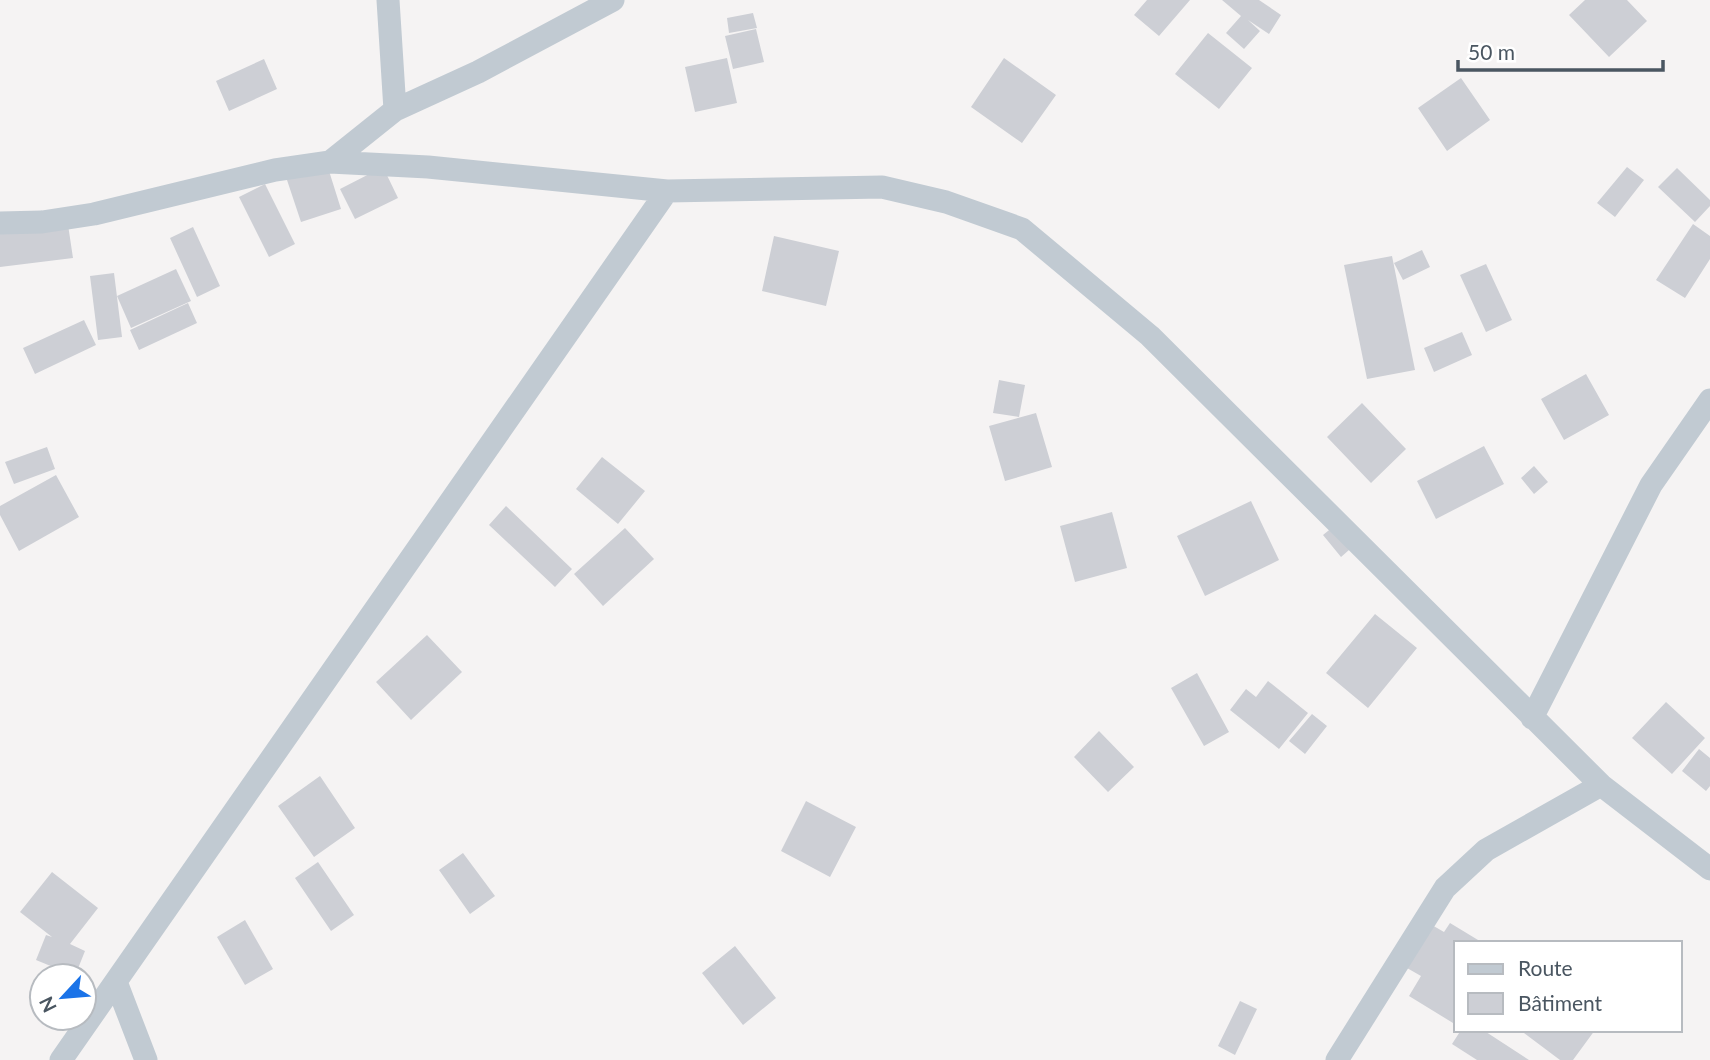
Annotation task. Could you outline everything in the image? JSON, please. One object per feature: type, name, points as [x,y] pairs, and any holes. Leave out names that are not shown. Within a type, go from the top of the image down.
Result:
[{"type":"street","points":[[388,0],[395,110]]},
{"type":"street","points":[[330,162],[395,110],[478,72],[613,0]]},
{"type":"street","points":[[0,223],[42,222],[94,214],[275,170],[330,162],[428,167],[667,191],[882,187],[946,202],[1022,229],[1150,337],[1601,785],[1710,869]]},
{"type":"street","points":[[61,1060],[667,191]]},
{"type":"street","points":[[1532,718],[1651,485],[1710,400]]},
{"type":"street","points":[[1337,1060],[1445,888],[1486,850],[1601,785]]},
{"type":"street","points":[[116,982],[146,1060]]},
{"type":"building","points":[[1147,0],[1190,0],[1159,36],[1134,15]]},
{"type":"building","points":[[1222,0],[1259,0],[1281,15],[1269,34],[1248,20],[1260,31],[1244,49],[1226,33],[1241,16]]},
{"type":"building","points":[[1585,0],[1627,0],[1647,21],[1609,57],[1569,15]]},
{"type":"building","points":[[753,13],[757,28],[729,33],[727,18]]},
{"type":"building","points":[[756,29],[764,62],[733,69],[725,36]]},
{"type":"building","points":[[1208,33],[1252,68],[1219,109],[1175,74]]},
{"type":"building","points":[[727,58],[737,103],[695,112],[685,67]]},
{"type":"building","points":[[1004,58],[1056,95],[1022,143],[971,107]]},
{"type":"building","points":[[264,59],[277,89],[229,111],[216,81]]},
{"type":"building","points":[[1461,78],[1490,120],[1447,151],[1418,108]]},
{"type":"building","points":[[324,155],[341,209],[301,222],[283,168]]},
{"type":"building","points":[[383,167],[398,198],[355,219],[340,189]]},
{"type":"building","points":[[1627,167],[1644,180],[1615,217],[1597,203]]},
{"type":"building","points":[[1677,168],[1710,200],[1710,206],[1695,222],[1658,187]]},
{"type":"building","points":[[265,184],[295,244],[269,257],[239,197]]},
{"type":"building","points":[[67,218],[73,258],[0,267],[0,226]]},
{"type":"building","points":[[1693,224],[1710,236],[1710,259],[1685,298],[1656,280]]},
{"type":"building","points":[[193,227],[220,286],[197,297],[170,238]]},
{"type":"building","points":[[774,236],[839,251],[826,306],[762,291]]},
{"type":"building","points":[[1422,250],[1430,267],[1403,280],[1394,263]]},
{"type":"building","points":[[1392,256],[1415,370],[1367,379],[1344,265]]},
{"type":"building","points":[[1486,264],[1512,320],[1486,332],[1460,275]]},
{"type":"building","points":[[176,269],[191,301],[131,328],[117,296]]},
{"type":"building","points":[[114,273],[122,337],[98,340],[90,276]]},
{"type":"building","points":[[188,303],[197,323],[139,350],[130,330]]},
{"type":"building","points":[[84,320],[96,345],[35,374],[23,348]]},
{"type":"building","points":[[1462,332],[1472,355],[1434,372],[1424,348]]},
{"type":"building","points":[[1586,374],[1609,415],[1564,440],[1541,399]]},
{"type":"building","points":[[999,380],[1025,385],[1019,417],[993,413]]},
{"type":"building","points":[[1362,403],[1406,449],[1371,483],[1327,437]]},
{"type":"building","points":[[1036,413],[1052,467],[1005,481],[989,426]]},
{"type":"building","points":[[1484,446],[1504,484],[1436,519],[1417,481]]},
{"type":"building","points":[[47,447],[55,469],[14,484],[5,462]]},
{"type":"building","points":[[602,457],[645,491],[618,524],[576,489]]},
{"type":"building","points":[[1534,466],[1548,482],[1534,494],[1521,478]]},
{"type":"building","points":[[56,475],[79,517],[19,551],[0,515],[0,506]]},
{"type":"building","points":[[1251,501],[1279,560],[1205,596],[1177,536]]},
{"type":"building","points":[[506,506],[572,569],[555,587],[489,525]]},
{"type":"building","points":[[1112,512],[1127,568],[1075,582],[1060,526]]},
{"type":"building","points":[[1339,522],[1357,543],[1341,557],[1323,535]]},
{"type":"building","points":[[625,528],[654,559],[603,606],[574,574]]},
{"type":"building","points":[[1375,614],[1417,648],[1368,708],[1326,673]]},
{"type":"building","points":[[427,635],[462,672],[411,720],[376,682]]},
{"type":"building","points":[[1197,673],[1229,732],[1204,746],[1171,688]]},
{"type":"building","points":[[1268,681],[1308,713],[1279,749],[1230,710],[1246,689],[1256,697]]},
{"type":"building","points":[[1666,702],[1705,738],[1672,774],[1632,738]]},
{"type":"building","points":[[1312,714],[1327,726],[1305,754],[1289,741]]},
{"type":"building","points":[[1099,731],[1134,767],[1108,792],[1074,757]]},
{"type":"building","points":[[1699,749],[1710,758],[1710,786],[1706,791],[1682,771]]},
{"type":"building","points":[[320,776],[355,828],[314,857],[278,806]]},
{"type":"building","points":[[806,801],[856,827],[830,877],[781,851]]},
{"type":"building","points":[[463,853],[495,896],[470,914],[439,870]]},
{"type":"building","points":[[318,862],[354,915],[331,931],[295,878]]},
{"type":"building","points":[[52,872],[98,908],[70,944],[85,951],[81,962],[36,960],[46,935],[52,937],[20,912]]},
{"type":"building","points":[[1418,917],[1444,932],[1450,923],[1480,941],[1454,941],[1453,1023],[1409,996],[1421,976],[1393,960]]},
{"type":"building","points":[[245,920],[273,969],[245,985],[217,937]]},
{"type":"building","points":[[735,946],[776,998],[743,1025],[702,973]]},
{"type":"building","points":[[1240,1001],[1257,1009],[1235,1055],[1218,1046]]},
{"type":"building","points":[[1460,1032],[1486,1032],[1529,1060],[1477,1060],[1452,1044]]},
{"type":"building","points":[[1523,1032],[1594,1032],[1573,1060],[1560,1060]]}]
